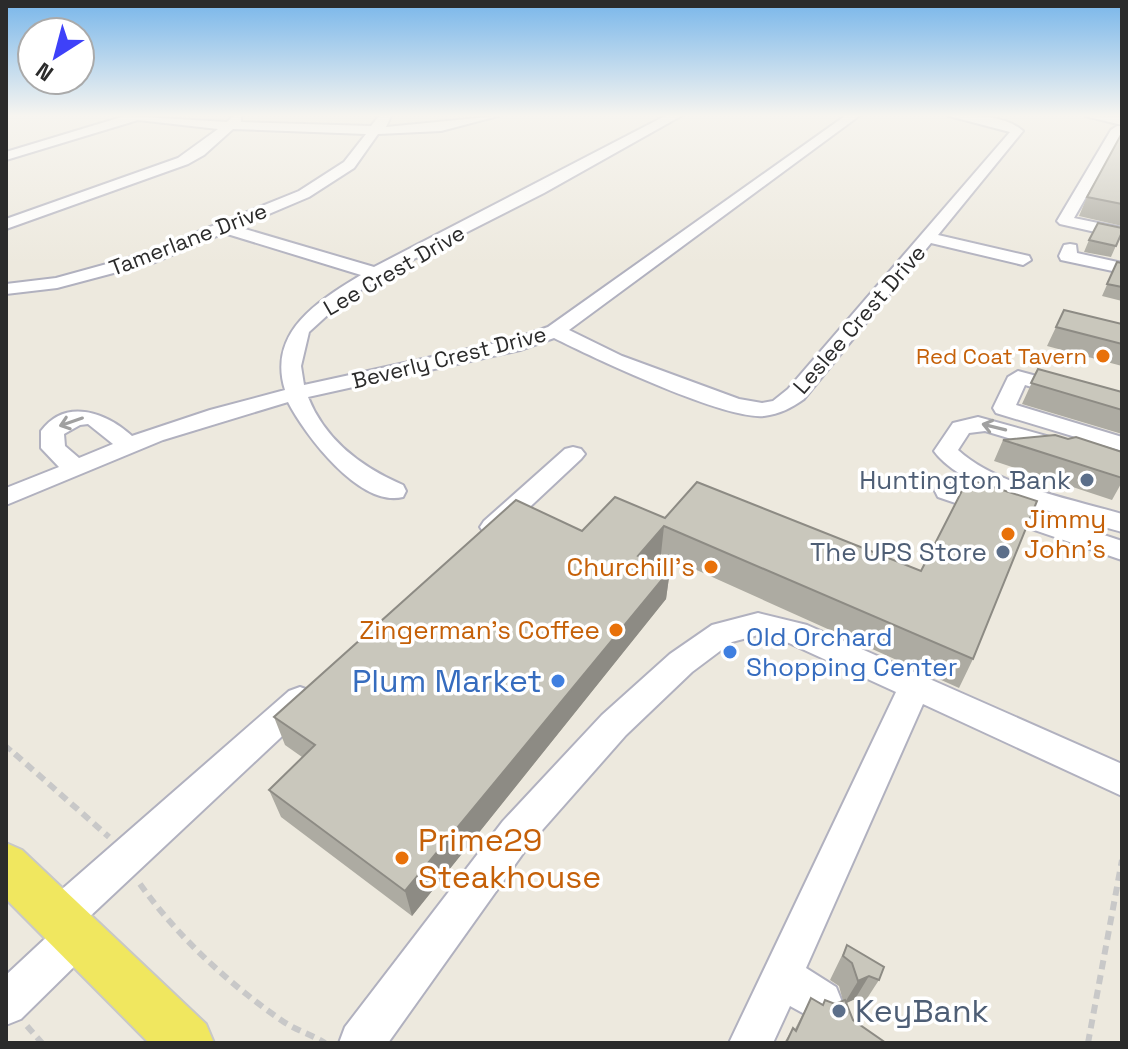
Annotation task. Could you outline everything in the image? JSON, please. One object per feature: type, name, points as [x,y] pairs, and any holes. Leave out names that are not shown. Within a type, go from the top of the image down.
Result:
[{"type":"main road","points":[[6,866],[185,1042]]},
{"type":"street","points":[[6,224],[172,165]]},
{"type":"street","name":"Tamerlane Drive","points":[[6,289],[57,283],[112,270],[225,228],[328,180],[349,165]]},
{"type":"street","name":"Lee Crest Drive","points":[[394,491],[369,480],[343,462],[320,439],[292,381],[291,359],[300,331],[325,305],[377,274],[583,165]]},
{"type":"street","name":"Beverly Crest Drive","points":[[6,508],[17,493],[128,445],[297,393],[520,344],[555,331],[618,289],[787,165]]},
{"type":"street","name":"Leslee Crest Drive","points":[[555,331],[615,360],[734,405],[762,410],[780,406],[796,394],[989,165]]},
{"type":"street","points":[[1096,165],[1065,221],[1122,233]]},
{"type":"street","points":[[225,228],[377,274]]},
{"type":"street","points":[[929,238],[1023,260]]},
{"type":"street","points":[[1070,249],[1067,256],[1122,268]]},
{"type":"street","points":[[1122,406],[1018,377],[1004,408],[1122,444]]},
{"type":"street","points":[[75,468],[53,448],[52,431],[63,423],[92,416],[102,420],[128,445]]},
{"type":"street","points":[[1122,465],[987,424],[968,423],[958,429],[946,451],[954,462],[976,475],[1122,523]]},
{"type":"street","points":[[470,547],[573,454]]},
{"type":"street","points":[[947,491],[1122,551]]},
{"type":"street","points":[[361,1043],[516,833],[603,735],[681,663],[723,633],[758,624],[796,633],[1122,780]]},
{"type":"street","points":[[6,1004],[124,859],[317,686]]},
{"type":"street","points":[[751,1043],[915,686]]},
{"type":"street","points":[[781,976],[821,1002]]},
{"type":"path","points":[[6,746],[92,819],[114,842],[155,906],[196,948],[284,1022],[325,1043]]},
{"type":"path","points":[[1088,1043],[1122,860]]},
{"type":"building","points":[[1105,165],[1122,165],[1122,204],[1087,197]]},
{"type":"building","points":[[1098,223],[1122,228],[1116,246],[1089,240]]},
{"type":"building","points":[[1117,262],[1122,263],[1122,287],[1107,284]]},
{"type":"building","points":[[1064,310],[1122,324],[1122,344],[1056,327]]},
{"type":"building","points":[[1038,369],[1122,392],[1122,410],[1031,383]]},
{"type":"building","points":[[1055,435],[1068,439],[1076,437],[1122,452],[1122,478],[1003,440]]},
{"type":"building","points":[[968,479],[1037,501],[973,659],[664,526],[638,556],[670,570],[405,891],[269,790],[315,745],[274,717],[516,500],[582,531],[615,497],[665,518],[697,482],[921,571]]},
{"type":"building","points":[[847,945],[884,967],[879,980],[869,976],[858,981],[852,963],[843,956]]},
{"type":"building","name":"KeyBank","points":[[811,998],[823,1005],[825,1000],[835,1004],[845,1000],[853,1020],[886,1043],[786,1043],[793,1028],[796,1031]]},
{"type":"place","name":"Red Coat Tavern","points":[[1103,356]]},
{"type":"place","name":"Huntington Bank","points":[[1087,480]]},
{"type":"place","name":"Jimmy John's","points":[[1008,534]]},
{"type":"place","name":"The UPS Store","points":[[1003,552]]},
{"type":"place","name":"Churchill's","points":[[711,567]]},
{"type":"place","name":"Zingerman's Coffee","points":[[616,630]]},
{"type":"place","name":"Old Orchard Shopping Center","points":[[730,652]]},
{"type":"place","name":"Plum Market","points":[[558,681]]},
{"type":"place","name":"Prime29 Steakhouse","points":[[402,858]]},
{"type":"place","name":"KeyBank","points":[[839,1011]]}]
